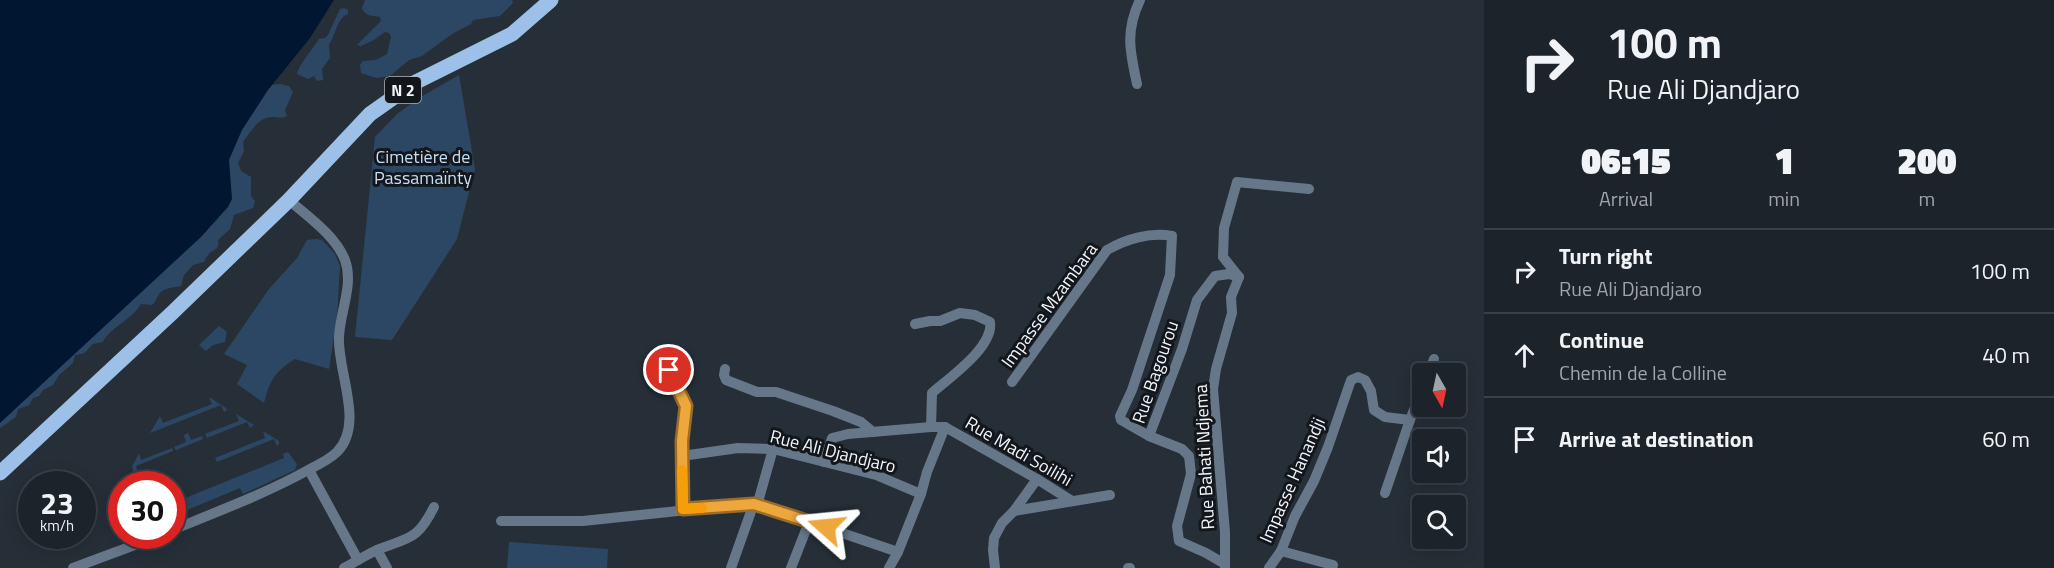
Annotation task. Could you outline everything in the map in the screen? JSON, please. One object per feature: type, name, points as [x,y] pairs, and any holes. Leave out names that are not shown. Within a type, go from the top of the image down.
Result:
[{"type":"main road","name":"N 2","points":[[0,473],[172,313],[289,200],[379,106],[442,67],[505,38],[551,0]]},
{"type":"street","points":[[1137,84],[1129,50],[1130,28],[1140,0]]},
{"type":"street","points":[[1239,277],[1223,257],[1224,228],[1236,183],[1309,189]]},
{"type":"street","points":[[186,524],[292,480],[338,451],[347,437],[351,418],[340,365],[339,337],[347,291],[345,261],[332,240],[289,200]]},
{"type":"street","name":"Impasse Mzambara","points":[[1012,382],[1107,250],[1117,244],[1139,238],[1155,235],[1172,236],[1170,275],[1132,390],[1120,416],[1121,420],[1131,427],[1149,436]]},
{"type":"street","name":"Rue Bagourou","points":[[1225,566],[1206,553],[1179,541],[1178,526],[1191,474],[1189,456],[1182,449],[1149,436],[1182,349],[1197,300],[1215,276],[1228,274],[1239,277]]},
{"type":"street","name":"Rue Bahati Ndjema","points":[[1225,566],[1225,532],[1213,389],[1216,369],[1232,314],[1232,297],[1239,277]]},
{"type":"street","points":[[915,324],[940,321],[960,313],[988,320],[991,327],[991,332],[972,359],[932,393],[931,427]]},
{"type":"street","points":[[662,356],[686,406],[682,456],[683,509]]},
{"type":"street","points":[[1432,363],[1434,359]]},
{"type":"street","points":[[725,369],[726,380],[757,392],[776,392],[834,411],[861,422],[873,432]]},
{"type":"street","name":"Impasse Hanandji","points":[[1269,568],[1281,551],[1294,516],[1314,481],[1351,380],[1358,377],[1365,380],[1371,391],[1374,410],[1378,414],[1410,420]]},
{"type":"street","points":[[1385,494],[1412,415]]},
{"type":"street","name":"Rue Madi Soilihi","points":[[824,462],[832,438],[848,434],[931,427],[945,428],[1038,479],[1072,501]]},
{"type":"street","points":[[889,568],[898,552],[945,428]]},
{"type":"street","name":"Rue Ali Djandjaro","points":[[682,456],[738,448],[773,449],[876,475],[921,494]]},
{"type":"street","points":[[731,568],[754,504],[758,502],[773,449]]},
{"type":"street","points":[[309,470],[358,560]]},
{"type":"street","points":[[995,568],[993,538],[1002,523],[1038,479]]},
{"type":"street","points":[[1014,511],[1110,495]]},
{"type":"street","points":[[501,521],[583,521],[683,509],[754,504],[898,552]]},
{"type":"street","points":[[344,568],[377,550],[399,543],[419,532],[426,524],[434,507]]},
{"type":"street","points":[[791,568],[809,522]]},
{"type":"street","points":[[73,568],[124,549]]},
{"type":"street","points":[[377,550],[387,568]]},
{"type":"street","points":[[1281,551],[1324,561],[1333,565],[1332,568]]},
{"type":"green space","points":[[365,0],[512,0],[513,3],[500,16],[473,20],[471,24],[452,34],[422,56],[409,60],[390,76],[376,78],[361,73],[360,65],[363,61],[376,60],[387,54],[391,37],[385,32],[374,40],[361,46],[357,45],[381,21],[380,17],[365,13],[362,8]]},
{"type":"green space","points":[[340,9],[348,10],[348,14],[339,23],[329,45],[330,58],[322,69],[323,80],[317,81],[314,76],[308,79],[297,74],[303,61],[319,39],[328,35]]},
{"type":"green space","name":"Cimetière de Passamaïnty","points":[[459,75],[475,169],[457,239],[392,340],[355,337],[375,137],[397,114],[419,98]]},
{"type":"green space","points":[[272,85],[289,86],[293,92],[285,110],[287,116],[267,118],[259,123],[243,142],[244,151],[238,163],[241,171],[251,177],[251,196],[255,201],[253,208],[234,215],[230,229],[218,240],[217,248],[204,262],[193,265],[184,275],[181,286],[162,291],[152,305],[141,304],[103,342],[93,344],[84,353],[75,355],[73,363],[59,375],[53,385],[33,398],[29,405],[18,409],[16,417],[0,428],[0,328]]},
{"type":"green space","points":[[307,240],[322,240],[335,254],[340,266],[337,317],[329,369],[295,359],[274,377],[264,403],[237,384],[247,365],[224,354],[269,289],[297,258]]},
{"type":"green space","points":[[219,326],[227,332],[225,342],[213,345],[206,351],[199,345]]},
{"type":"green space","points":[[209,397],[226,408],[227,410],[224,412],[221,405],[150,433],[160,416],[163,423],[212,404]]},
{"type":"green space","points":[[236,414],[254,425],[250,428],[247,422],[207,438],[205,434],[239,421]]},
{"type":"green space","points":[[263,431],[279,441],[279,444],[277,446],[274,439],[217,462],[215,458],[265,438]]},
{"type":"green space","points":[[188,433],[191,440],[202,436],[203,439],[176,450],[174,447],[186,442],[184,435]]},
{"type":"green space","points":[[172,448],[173,451],[136,466],[137,471],[133,471],[132,466],[139,454],[141,460]]},
{"type":"green space","points":[[288,452],[297,464],[295,470],[243,494],[240,488],[186,510],[186,498],[284,458],[283,454]]},
{"type":"green space","points":[[509,542],[608,549],[607,568],[507,568]]},
{"type":"shaded area","points":[[0,0],[334,0],[310,38],[268,90],[242,130],[229,160],[232,199],[228,207],[201,237],[0,423]]},
{"type":"slow traffic","points":[[682,470],[683,509],[702,508]]},
{"type":"route","points":[[669,370],[686,406],[682,441],[683,509],[754,504],[826,527]]}]
